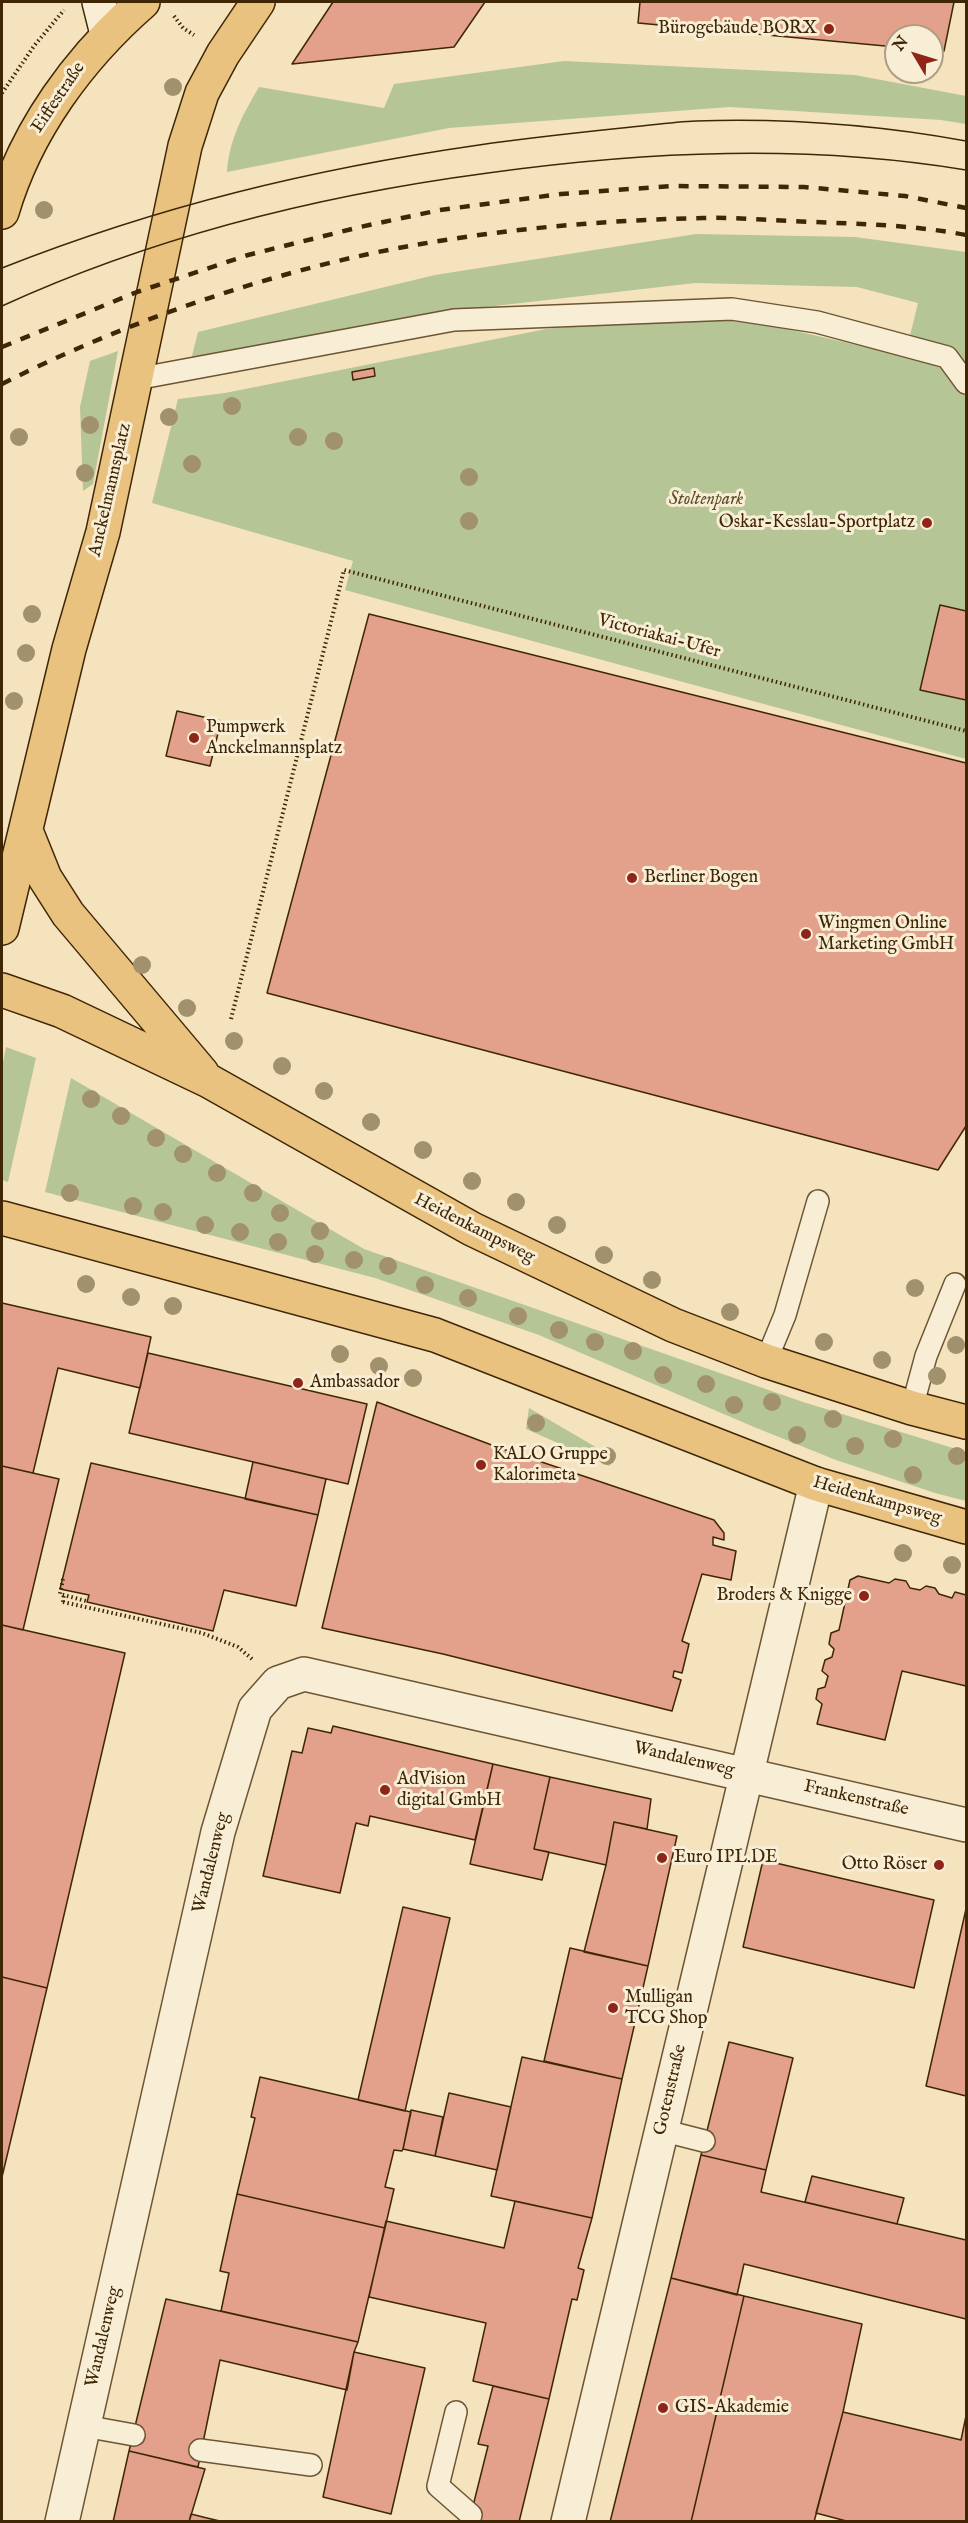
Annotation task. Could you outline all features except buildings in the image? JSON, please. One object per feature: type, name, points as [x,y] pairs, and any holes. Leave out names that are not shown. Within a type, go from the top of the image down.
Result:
[{"type":"main road","points":[[223,54],[258,2]]},
{"type":"main road","name":"Eiffestraße","points":[[2,212],[8,190],[33,137],[73,75],[107,34],[156,6]]},
{"type":"main road","name":"Anckelmannsplatz","points":[[2,928],[69,649],[103,532],[185,146],[202,93],[223,54]]},
{"type":"main road","points":[[26,831],[45,878],[68,914],[209,1082]]},
{"type":"main road","name":"Heidenkampsweg","points":[[2,990],[62,1011],[209,1082],[472,1229],[654,1317],[766,1361],[912,1408],[966,1422]]},
{"type":"main road","name":"Heidenkampsweg","points":[[2,1218],[435,1335],[816,1484],[966,1527]]},
{"type":"street","points":[[84,4],[107,34]]},
{"type":"street","name":"Gotenstraße","points":[[568,2522],[816,1484]]},
{"type":"street","name":"Wandalenweg","points":[[62,2522],[218,1832],[255,1709],[278,1683],[304,1674],[745,1774]]},
{"type":"street","name":"Frankenstraße","points":[[745,1774],[966,1825]]},
{"type":"lane","points":[[136,379],[454,320],[732,309],[817,322],[947,357],[966,383]]},
{"type":"lane","points":[[766,1361],[785,1315],[818,1201]]},
{"type":"lane","points":[[912,1408],[926,1356],[955,1284]]},
{"type":"lane","points":[[661,2130],[704,2141]]},
{"type":"lane","points":[[456,2412],[438,2486],[471,2515]]},
{"type":"lane","points":[[84,2426],[134,2435]]},
{"type":"lane","points":[[200,2450],[311,2465]]},
{"type":"path","points":[[2,93],[34,46],[84,4]]},
{"type":"path","points":[[156,6],[183,28],[223,54]]},
{"type":"path","name":"Victoriakai-Ufer","points":[[231,1019],[344,570],[966,731]]},
{"type":"path","points":[[63,1579],[60,1594],[87,1600],[64,1593],[63,1602],[202,1633],[238,1647],[278,1683]]},
{"type":"green space","points":[[564,61],[855,75],[884,80],[884,84],[903,84],[966,96],[966,124],[941,120],[730,107],[449,128],[227,172],[228,160],[238,128],[259,87],[384,108],[394,84]]},
{"type":"green space","name":"Stoltenpark","points":[[696,234],[855,237],[966,252],[966,759],[345,590],[353,561],[152,503],[178,399],[225,393],[546,329],[654,319],[730,316],[905,356],[918,303],[857,287],[695,283],[434,313],[191,360],[198,332],[435,275]]},
{"type":"green space","points":[[118,351],[93,484],[83,491],[80,407],[90,361]]},
{"type":"green space","points":[[6,1047],[36,1058],[8,1182],[2,1180],[2,1067]]},
{"type":"green space","points":[[71,1078],[364,1249],[803,1402],[966,1452],[966,1501],[836,1460],[539,1335],[375,1278],[45,1192]]},
{"type":"green space","points":[[529,1408],[611,1456],[610,1466],[526,1429]]},
{"type":"tram line","points":[[2,268],[119,226],[237,192],[356,166],[515,140],[677,122],[730,120],[832,124],[966,141]]},
{"type":"tram line","points":[[2,306],[119,259],[240,222],[363,193],[488,173],[607,160],[727,154],[847,156],[966,170]]},
{"type":"railway","points":[[2,347],[137,292],[248,255],[440,210],[561,194],[672,186],[804,187],[905,196],[966,208]]},
{"type":"railway","points":[[2,384],[100,339],[206,299],[260,282],[368,254],[456,238],[597,223],[714,218],[880,225],[966,235]]},
{"type":"place","name":"Bürogebäude BORX","points":[[829,29]]},
{"type":"place","name":"Oskar-Kesslau-Sportplatz","points":[[927,523]]},
{"type":"place","name":"Pumpwerk Anckelmannsplatz","points":[[194,738]]},
{"type":"place","name":"Berliner Bogen","points":[[632,878]]},
{"type":"place","name":"Wingmen Online Marketing GmbH","points":[[806,934]]},
{"type":"place","name":"Ambassador","points":[[298,1383]]},
{"type":"place","name":"KALO Gruppe Kalorimeta","points":[[481,1465]]},
{"type":"place","name":"Broders & Knigge","points":[[864,1596]]},
{"type":"place","name":"AdVision digital GmbH","points":[[385,1790]]},
{"type":"place","name":"Euro IPL.DE","points":[[662,1858]]},
{"type":"place","name":"Otto Röser","points":[[939,1865]]},
{"type":"place","name":"Mulligan TCG Shop","points":[[613,2008]]},
{"type":"place","name":"GIS-Akademie","points":[[663,2408]]}]
